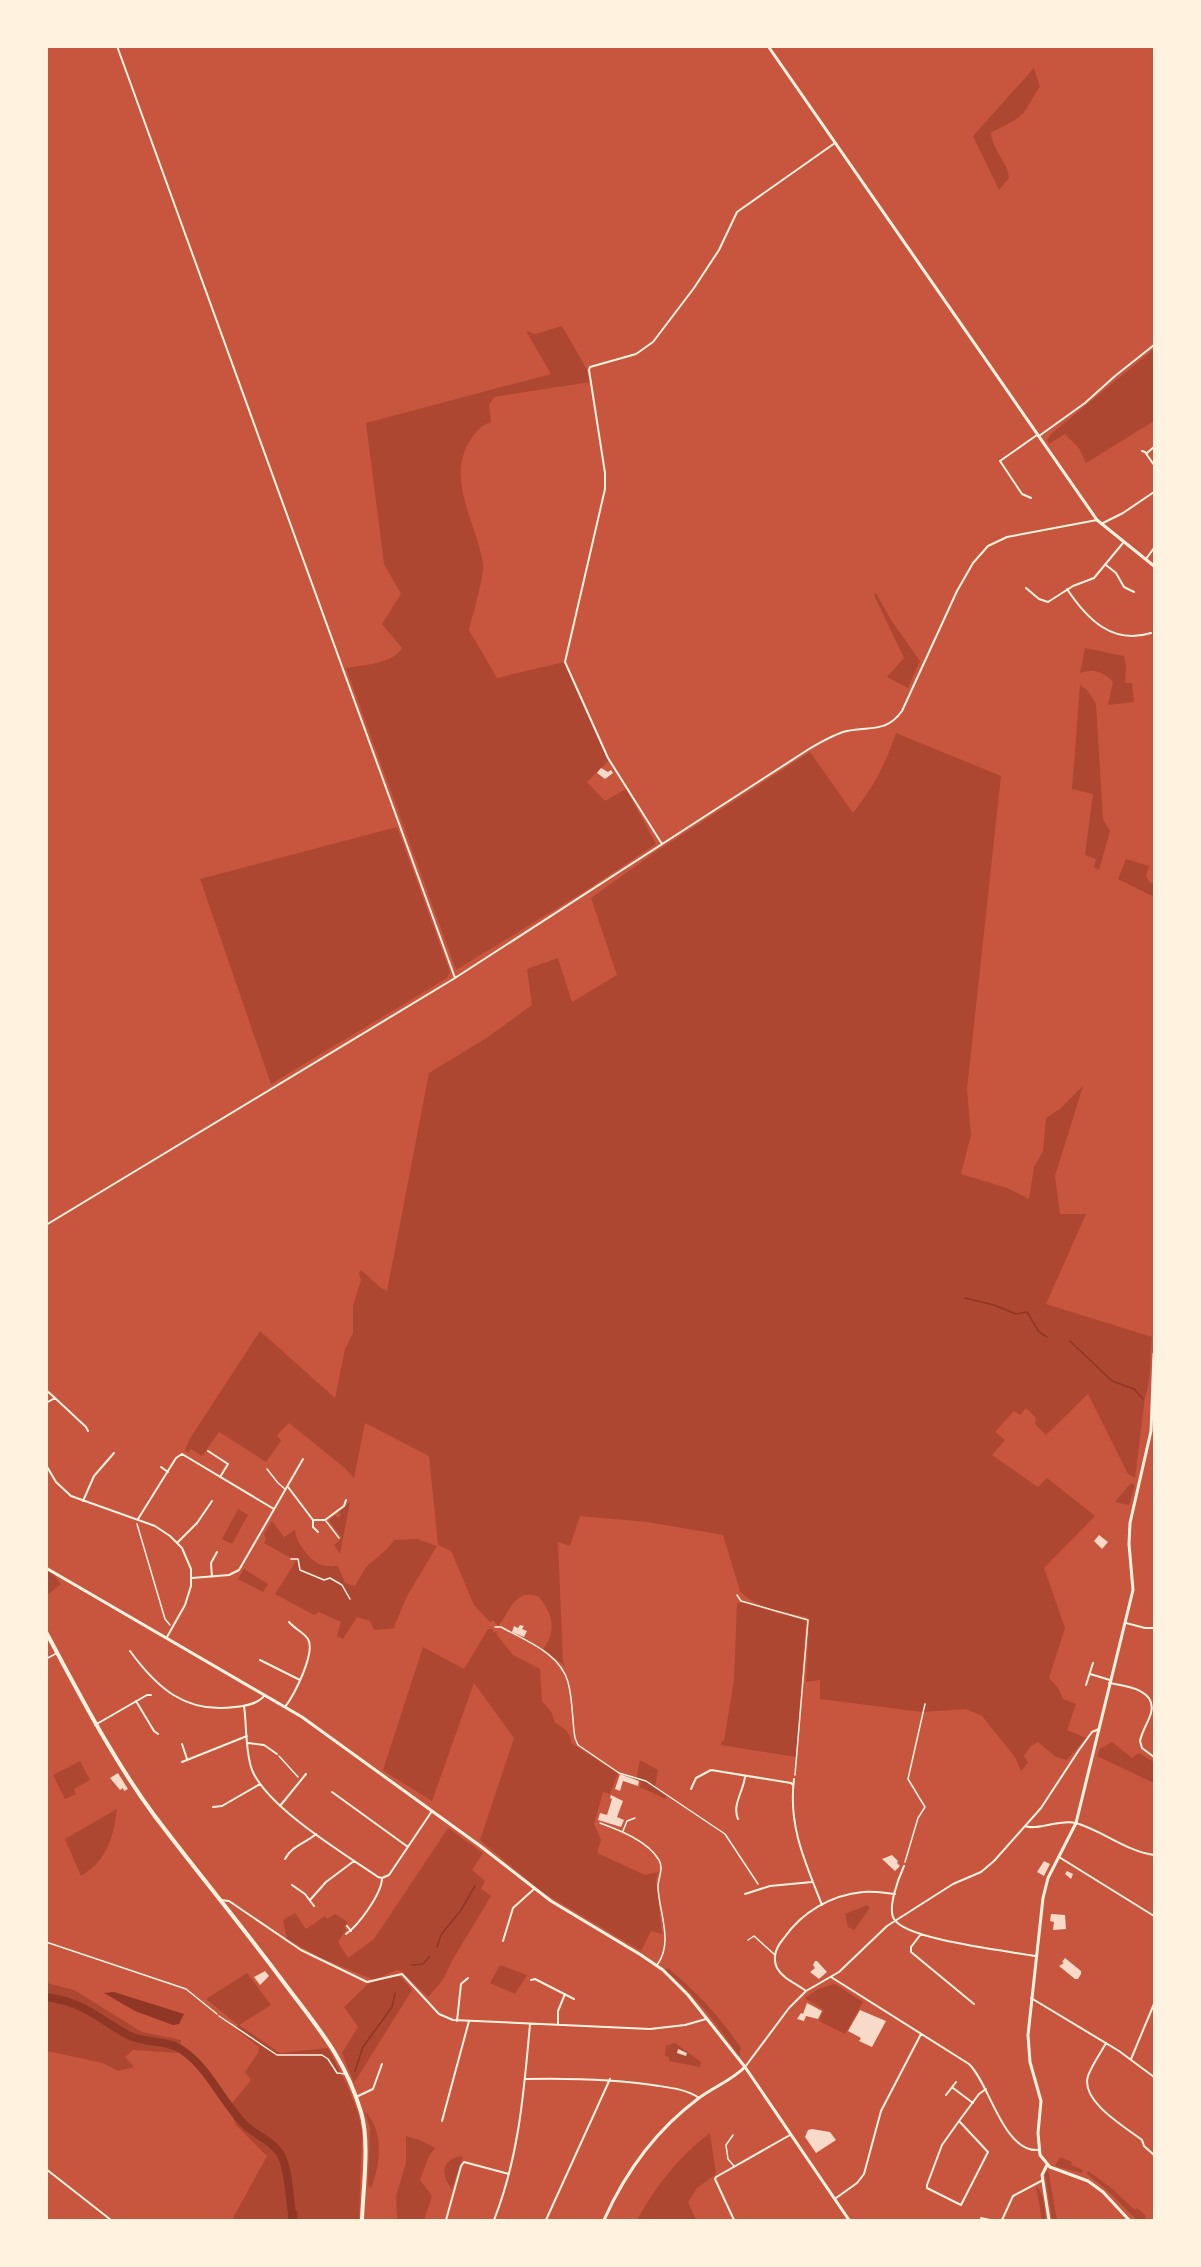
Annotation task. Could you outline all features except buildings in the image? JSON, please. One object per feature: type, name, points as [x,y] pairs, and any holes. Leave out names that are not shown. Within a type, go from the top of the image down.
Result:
[{"type":"main road","points":[[46,1632],[107,1746],[153,1813],[333,2048],[347,2074],[365,2132],[362,2220]]},
{"type":"street","points":[[117,46],[455,978]]},
{"type":"street","points":[[768,46],[1097,520],[1155,566]]},
{"type":"street","points":[[662,844],[608,758],[565,662],[605,489],[590,368],[635,355],[653,342],[694,288],[719,250],[737,212],[836,143]]},
{"type":"street","points":[[1031,498],[1022,494],[1000,460],[1085,403],[1155,345]]},
{"type":"street","points":[[1146,453],[1154,447]]},
{"type":"street","points":[[1142,451],[1155,465]]},
{"type":"street","points":[[1101,524],[1155,492]]},
{"type":"street","points":[[46,1226],[455,978],[825,740],[846,731],[885,726],[896,719],[905,705],[957,591],[973,563],[988,546],[1007,537],[1097,520]]},
{"type":"street","points":[[1026,588],[1046,603],[1067,589],[1094,578],[1124,542]]},
{"type":"street","points":[[1146,559],[1155,548]]},
{"type":"street","points":[[1106,565],[1116,573],[1124,587],[1134,592]]},
{"type":"street","points":[[1067,589],[1078,605],[1103,629],[1128,637],[1151,633]]},
{"type":"street","points":[[1129,2220],[1103,2192],[1088,2181],[1047,2165],[1042,2159],[1038,2133],[1041,2101],[1030,2062],[1028,2044],[1042,1898],[1048,1878],[1076,1823],[1134,1583],[1129,1544],[1130,1523],[1152,1424],[1155,1354]]},
{"type":"street","points":[[46,1390],[88,1431]]},
{"type":"street","points":[[46,1403],[55,1398]]},
{"type":"street","points":[[208,1451],[228,1464]]},
{"type":"street","points":[[83,1501],[94,1476],[114,1453]]},
{"type":"street","points":[[138,1519],[176,1458],[182,1454],[274,1509]]},
{"type":"street","points":[[192,1578],[232,1575],[239,1570],[303,1459]]},
{"type":"street","points":[[220,1477],[228,1464],[232,1462]]},
{"type":"street","points":[[46,1465],[61,1488],[71,1496],[163,1530],[186,1555],[192,1578],[189,1595],[167,1638]]},
{"type":"street","points":[[161,1467],[168,1472]]},
{"type":"street","points":[[287,1488],[313,1520],[313,1527],[318,1532]]},
{"type":"street","points":[[313,1520],[325,1520],[344,1506],[346,1500]]},
{"type":"street","points":[[177,1543],[212,1501]]},
{"type":"street","points":[[212,1577],[211,1563],[217,1552]]},
{"type":"street","points":[[46,1568],[265,1695],[324,1732],[479,1845],[562,1909],[657,1965],[679,1985],[707,2017],[745,2067],[849,2220]]},
{"type":"street","points":[[285,1707],[300,1680],[310,1643],[306,1636],[289,1622]]},
{"type":"street","points":[[1126,1623],[1155,1628]]},
{"type":"street","points":[[130,1651],[152,1679],[180,1699],[207,1707],[244,1706],[258,1701],[265,1695]]},
{"type":"street","points":[[260,1660],[300,1680]]},
{"type":"street","points":[[1086,1685],[1093,1663]]},
{"type":"street","points":[[1090,1674],[1136,1689],[1148,1698],[1151,1711],[1140,1741],[1142,1748],[1155,1757]]},
{"type":"street","points":[[95,1725],[147,1695],[151,1695]]},
{"type":"street","points":[[136,1701],[158,1734]]},
{"type":"street","points":[[244,1706],[250,1764],[260,1784],[280,1806],[316,1834],[382,1878]]},
{"type":"street","points":[[604,2220],[637,2162],[673,2120],[699,2098],[745,2067],[789,2007],[806,1991],[839,1972],[877,1934],[953,1884],[987,1868],[1047,1801],[1056,1783],[1092,1732],[1099,1729]]},
{"type":"street","points":[[182,1762],[247,1736]]},
{"type":"street","points":[[248,1743],[264,1745],[277,1754]]},
{"type":"street","points":[[182,1744],[187,1759]]},
{"type":"street","points":[[691,1789],[696,1778],[707,1771],[716,1770],[793,1785]]},
{"type":"street","points":[[280,1806],[306,1774]]},
{"type":"street","points":[[738,1819],[735,1808],[743,1790],[744,1777]]},
{"type":"street","points":[[794,1779],[793,1823],[822,1905]]},
{"type":"street","points":[[213,1807],[222,1806],[260,1784]]},
{"type":"street","points":[[332,1792],[408,1847]]},
{"type":"street","points":[[382,1878],[389,1875],[432,1811]]},
{"type":"street","points":[[1025,1826],[1032,1828],[1056,1822],[1076,1823],[1133,1850],[1155,1856]]},
{"type":"street","points":[[285,1859],[292,1849],[316,1834]]},
{"type":"street","points":[[1059,1857],[1155,1916]]},
{"type":"street","points":[[310,1900],[326,1882],[354,1861]]},
{"type":"street","points":[[904,1866],[891,1910],[895,1921],[903,1928],[921,1935],[1035,1956]]},
{"type":"street","points":[[346,1934],[351,1931],[377,1894],[382,1878]]},
{"type":"street","points":[[746,1894],[770,1886],[812,1882]]},
{"type":"street","points":[[292,1885],[314,1906]]},
{"type":"street","points":[[503,1941],[513,1908],[534,1889]]},
{"type":"street","points":[[806,1991],[784,1977],[777,1968],[776,1956],[780,1942],[796,1923],[809,1911],[822,1905],[864,1892],[895,1894]]},
{"type":"street","points":[[220,1900],[229,1901],[301,1950],[367,1982],[402,1974],[439,2014],[457,2021],[650,2029],[699,2022],[707,2017]]},
{"type":"street","points":[[347,1926],[351,1931]]},
{"type":"street","points":[[921,1935],[911,1947],[910,1952],[974,2004]]},
{"type":"street","points":[[831,1977],[969,2064],[977,2073],[1000,2120],[1008,2131],[1027,2148],[1039,2150]]},
{"type":"street","points":[[457,2021],[462,1984],[468,1978]]},
{"type":"street","points":[[531,1980],[535,1979],[574,1999]]},
{"type":"street","points":[[558,2025],[558,2011],[565,1994]]},
{"type":"street","points":[[1031,1998],[1106,2043],[1155,2077]]},
{"type":"street","points":[[1131,2059],[1155,2004]]},
{"type":"street","points":[[442,2121],[469,2021]]},
{"type":"street","points":[[494,2220],[510,2174],[519,2133],[530,2024]]},
{"type":"street","points":[[834,2200],[857,2183],[864,2174],[881,2111],[921,2034]]},
{"type":"street","points":[[1106,2043],[1088,2076],[1088,2092],[1095,2102],[1142,2140],[1144,2146],[1155,2155]]},
{"type":"street","points":[[356,2097],[373,2089],[382,2064]]},
{"type":"street","points":[[525,2079],[610,2079],[670,2088],[699,2098]]},
{"type":"street","points":[[546,2220],[610,2079]]},
{"type":"street","points":[[946,2095],[956,2082]]},
{"type":"street","points":[[953,2088],[973,2103]]},
{"type":"street","points":[[959,2121],[988,2152],[961,2205],[927,2186],[942,2145],[959,2121],[973,2103],[986,2089]]},
{"type":"street","points":[[734,2220],[716,2177],[790,2135]]},
{"type":"street","points":[[446,2220],[464,2162],[510,2174]]},
{"type":"street","points":[[1047,2165],[1042,2171],[1049,2220]]},
{"type":"street","points":[[46,2169],[111,2220]]},
{"type":"street","points":[[1002,2220],[1013,2196],[1043,2180]]},
{"type":"street","points":[[981,2218],[990,2220]]},
{"type":"lane","points":[[267,1469],[278,1484],[287,1488]]},
{"type":"lane","points":[[325,1520],[339,1538]]},
{"type":"lane","points":[[495,1628],[501,1627],[547,1653],[564,1671],[568,1682],[575,1738],[578,1745],[619,1773],[646,1782],[725,1834],[758,1884]]},
{"type":"lane","points":[[46,1659],[58,1653]]},
{"type":"lane","points":[[622,1832],[627,1821],[635,1818]]},
{"type":"lane","points":[[600,1823],[622,1832],[648,1848],[660,1864],[658,1890],[665,1930],[662,1957],[657,1965]]},
{"type":"lane","points":[[748,1940],[754,1936],[776,1956]]},
{"type":"lane","points":[[219,2016],[276,2055],[317,2054],[328,2059],[337,2073],[347,2074]]},
{"type":"lane","points":[[733,2135],[726,2145],[728,2159],[734,2167]]},
{"type":"path","points":[[138,1519],[138,1530],[165,1619],[173,1626]]},
{"type":"path","points":[[291,1559],[298,1559],[300,1570],[308,1575],[324,1580],[330,1578],[342,1585],[350,1599]]},
{"type":"path","points":[[737,1595],[741,1601],[808,1620],[794,1779]]},
{"type":"path","points":[[904,1866],[918,1818],[925,1807],[908,1779],[925,1704]]},
{"type":"path","points":[[277,1754],[301,1779]]},
{"type":"path","points":[[46,1942],[186,1989],[219,2016]]},
{"type":"shaded area","points":[[1034,68],[1040,87],[1026,109],[1017,119],[991,133],[1009,178],[999,190],[973,136]]},
{"type":"shaded area","points":[[562,326],[586,368],[590,382],[494,397],[489,405],[491,422],[482,426],[475,433],[464,454],[461,469],[462,485],[483,563],[469,630],[497,678],[564,662],[608,761],[587,782],[605,801],[626,789],[656,844],[585,891],[456,970],[346,668],[385,661],[402,648],[382,624],[401,594],[384,564],[366,423],[551,374],[526,331],[535,334]]},
{"type":"shaded area","points":[[1154,349],[1154,421],[1086,463],[1079,448],[1065,434],[1049,444],[1047,440],[1051,434]]},
{"type":"shaded area","points":[[876,593],[891,620],[920,661],[908,688],[887,677],[904,658],[874,595]]},
{"type":"shaded area","points":[[1085,648],[1124,656],[1125,683],[1132,683],[1134,702],[1108,705],[1113,682],[1098,672],[1080,673]]},
{"type":"shaded area","points":[[1080,685],[1088,691],[1096,704],[1103,819],[1110,831],[1099,870],[1094,867],[1096,859],[1085,855],[1093,794],[1072,789]]},
{"type":"shaded area","points":[[896,733],[1001,776],[967,1089],[971,1135],[961,1174],[1007,1188],[1029,1199],[1034,1167],[1043,1151],[1046,1118],[1060,1109],[1083,1086],[1055,1176],[1060,1214],[1086,1214],[1046,1304],[1152,1337],[1149,1383],[1145,1397],[1135,1478],[1128,1474],[1088,1394],[1046,1435],[1035,1424],[1036,1418],[1026,1408],[1020,1415],[1014,1411],[995,1432],[1005,1440],[992,1455],[1038,1487],[1047,1478],[1095,1516],[1044,1568],[1065,1628],[1049,1678],[1058,1688],[1063,1699],[1076,1704],[1067,1730],[1086,1738],[1067,1760],[1056,1757],[1038,1742],[1031,1746],[1024,1756],[1028,1763],[1021,1771],[1015,1757],[982,1716],[966,1709],[922,1712],[820,1699],[820,1680],[806,1682],[809,1619],[762,1606],[740,1591],[723,1535],[647,1522],[580,1516],[570,1546],[558,1542],[565,1666],[543,1649],[550,1636],[552,1623],[548,1610],[539,1597],[531,1595],[518,1599],[498,1626],[493,1620],[490,1622],[474,1605],[451,1551],[438,1545],[429,1456],[365,1423],[354,1478],[289,1423],[277,1435],[281,1441],[266,1462],[219,1432],[202,1456],[191,1449],[188,1453],[185,1450],[189,1440],[260,1331],[335,1398],[345,1349],[353,1333],[353,1306],[361,1280],[359,1273],[361,1270],[387,1291],[429,1073],[488,1037],[532,1005],[527,969],[558,958],[572,1002],[617,975],[591,898],[654,853],[810,752],[853,813],[878,775]]},
{"type":"shaded area","points":[[397,827],[450,972],[447,978],[271,1084],[200,879]]},
{"type":"shaded area","points":[[1126,859],[1149,866],[1146,876],[1150,883],[1154,883],[1154,897],[1118,879]]},
{"type":"shaded area","points":[[1131,1483],[1135,1485],[1129,1505],[1115,1502]]},
{"type":"shaded area","points":[[350,1502],[340,1554],[334,1545],[342,1538],[329,1521],[335,1515],[338,1518],[341,1515],[339,1512]]},
{"type":"shaded area","points":[[238,1509],[248,1515],[232,1544],[222,1539]]},
{"type":"shaded area","points":[[272,1521],[284,1537],[295,1530],[303,1549],[315,1562],[321,1565],[338,1566],[345,1583],[355,1586],[366,1567],[394,1540],[417,1539],[437,1546],[407,1596],[394,1627],[396,1628],[374,1630],[370,1621],[357,1617],[343,1639],[337,1636],[341,1622],[319,1612],[314,1615],[275,1594],[296,1561],[264,1543],[266,1540],[264,1534]]},
{"type":"shaded area","points":[[244,1569],[268,1584],[263,1592],[238,1579]]},
{"type":"shaded area","points":[[47,1570],[61,1584],[47,1595]]},
{"type":"shaded area","points":[[743,1602],[806,1620],[796,1757],[721,1745],[724,1741],[734,1680],[737,1603]]},
{"type":"shaded area","points":[[488,1629],[493,1629],[493,1633],[496,1631],[513,1655],[540,1669],[542,1701],[552,1713],[555,1723],[568,1733],[571,1743],[618,1773],[610,1794],[603,1792],[594,1824],[601,1840],[597,1853],[645,1875],[658,1872],[656,1880],[662,1934],[651,1931],[641,1951],[542,1892],[480,1840],[514,1738],[474,1683],[432,1801],[383,1770],[423,1647],[464,1669]]},
{"type":"shaded area","points":[[1112,1742],[1132,1758],[1139,1753],[1154,1762],[1154,1783],[1097,1756],[1100,1749]]},
{"type":"shaded area","points":[[640,1760],[658,1770],[655,1787],[667,1796],[665,1799],[640,1787],[641,1782],[636,1780]]},
{"type":"shaded area","points":[[80,1761],[90,1780],[74,1789],[76,1794],[65,1799],[53,1775]]},
{"type":"shaded area","points":[[117,1809],[111,1839],[103,1856],[81,1876],[65,1839]]},
{"type":"shaded area","points":[[448,1828],[483,1853],[472,1870],[485,1881],[481,1889],[491,1896],[443,1980],[428,1997],[401,1971],[397,1970],[374,1980],[319,1957],[287,1939],[283,1920],[295,1913],[306,1929],[325,1916],[327,1919],[335,1914],[348,1922],[338,1942],[348,1958],[374,1939]]},
{"type":"shaded area","points":[[867,1905],[870,1908],[854,1930],[848,1927],[845,1914]]},
{"type":"shaded area","points":[[500,1965],[527,1975],[515,1994],[490,1983]]},
{"type":"shaded area","points":[[668,1968],[689,1986],[725,2026],[741,2048],[739,2056],[695,1999],[664,1970]]},
{"type":"shaded area","points":[[247,1973],[271,2005],[239,2025],[280,2053],[328,2048],[347,2085],[362,2131],[359,2220],[236,2220],[233,2218],[267,2156],[236,2125],[229,2107],[251,2080],[245,2072],[258,2053],[259,2047],[237,2030],[238,2025],[206,1999]]},
{"type":"shaded area","points":[[396,1975],[402,1978],[412,1990],[354,2083],[342,2053],[358,2027],[344,2007],[368,1984]]},
{"type":"shaded area","points":[[47,1983],[74,1990],[142,2032],[181,2040],[179,2053],[133,2050],[125,2057],[134,2067],[118,2071],[103,2063],[47,2051]]},
{"type":"shaded area","points":[[835,1984],[863,2002],[845,2034],[819,2021],[824,2010],[805,1998],[818,1989]]},
{"type":"shaded area","points":[[114,1992],[184,2014],[179,2024],[173,2025],[135,2011],[104,1993]]},
{"type":"shaded area","points":[[675,2043],[701,2062],[700,2067],[669,2061],[669,2057],[665,2056],[666,2046]]},
{"type":"shaded area","points":[[365,2111],[375,2128],[379,2148],[377,2168],[371,2188],[368,2185],[370,2128]]},
{"type":"shaded area","points":[[710,2133],[716,2174],[697,2188],[688,2202],[696,2220],[637,2220],[669,2173]]},
{"type":"shaded area","points":[[406,2136],[435,2148],[429,2156],[420,2180],[432,2196],[424,2220],[397,2219],[396,2196],[406,2163]]},
{"type":"shaded area","points":[[463,2156],[452,2189],[444,2173],[445,2168],[450,2160]]},
{"type":"shaded area","points":[[1060,2157],[1083,2170],[1082,2173],[1055,2166]]},
{"type":"shaded area","points":[[1048,2170],[1057,2220],[1052,2220],[1045,2174]]},
{"type":"shaded area","points":[[1088,2171],[1135,2210],[1137,2208],[1145,2215],[1146,2220],[1137,2220],[1087,2174]]},
{"type":"shaded area","points":[[1036,2186],[1043,2197],[1046,2220],[1042,2220]]},
{"type":"waterway","points":[[965,1298],[994,1305],[1016,1314],[1027,1312],[1039,1332],[1047,1337]]},
{"type":"waterway","points":[[1070,1341],[1112,1381],[1134,1389],[1143,1399]]},
{"type":"waterway","points":[[437,1947],[441,1935],[461,1910],[475,1886]]},
{"type":"waterway","points":[[412,1965],[423,1964],[430,1956]]},
{"type":"waterway","points":[[355,2071],[363,2047],[392,2007],[395,1993]]},
{"type":"waterway","points":[[46,1997],[59,1999],[90,2011],[134,2038],[171,2045],[188,2054],[206,2073],[237,2117],[278,2150],[284,2161],[292,2220]]},
{"type":"waterway","points":[[292,2213],[297,2212],[297,2220]]}]
